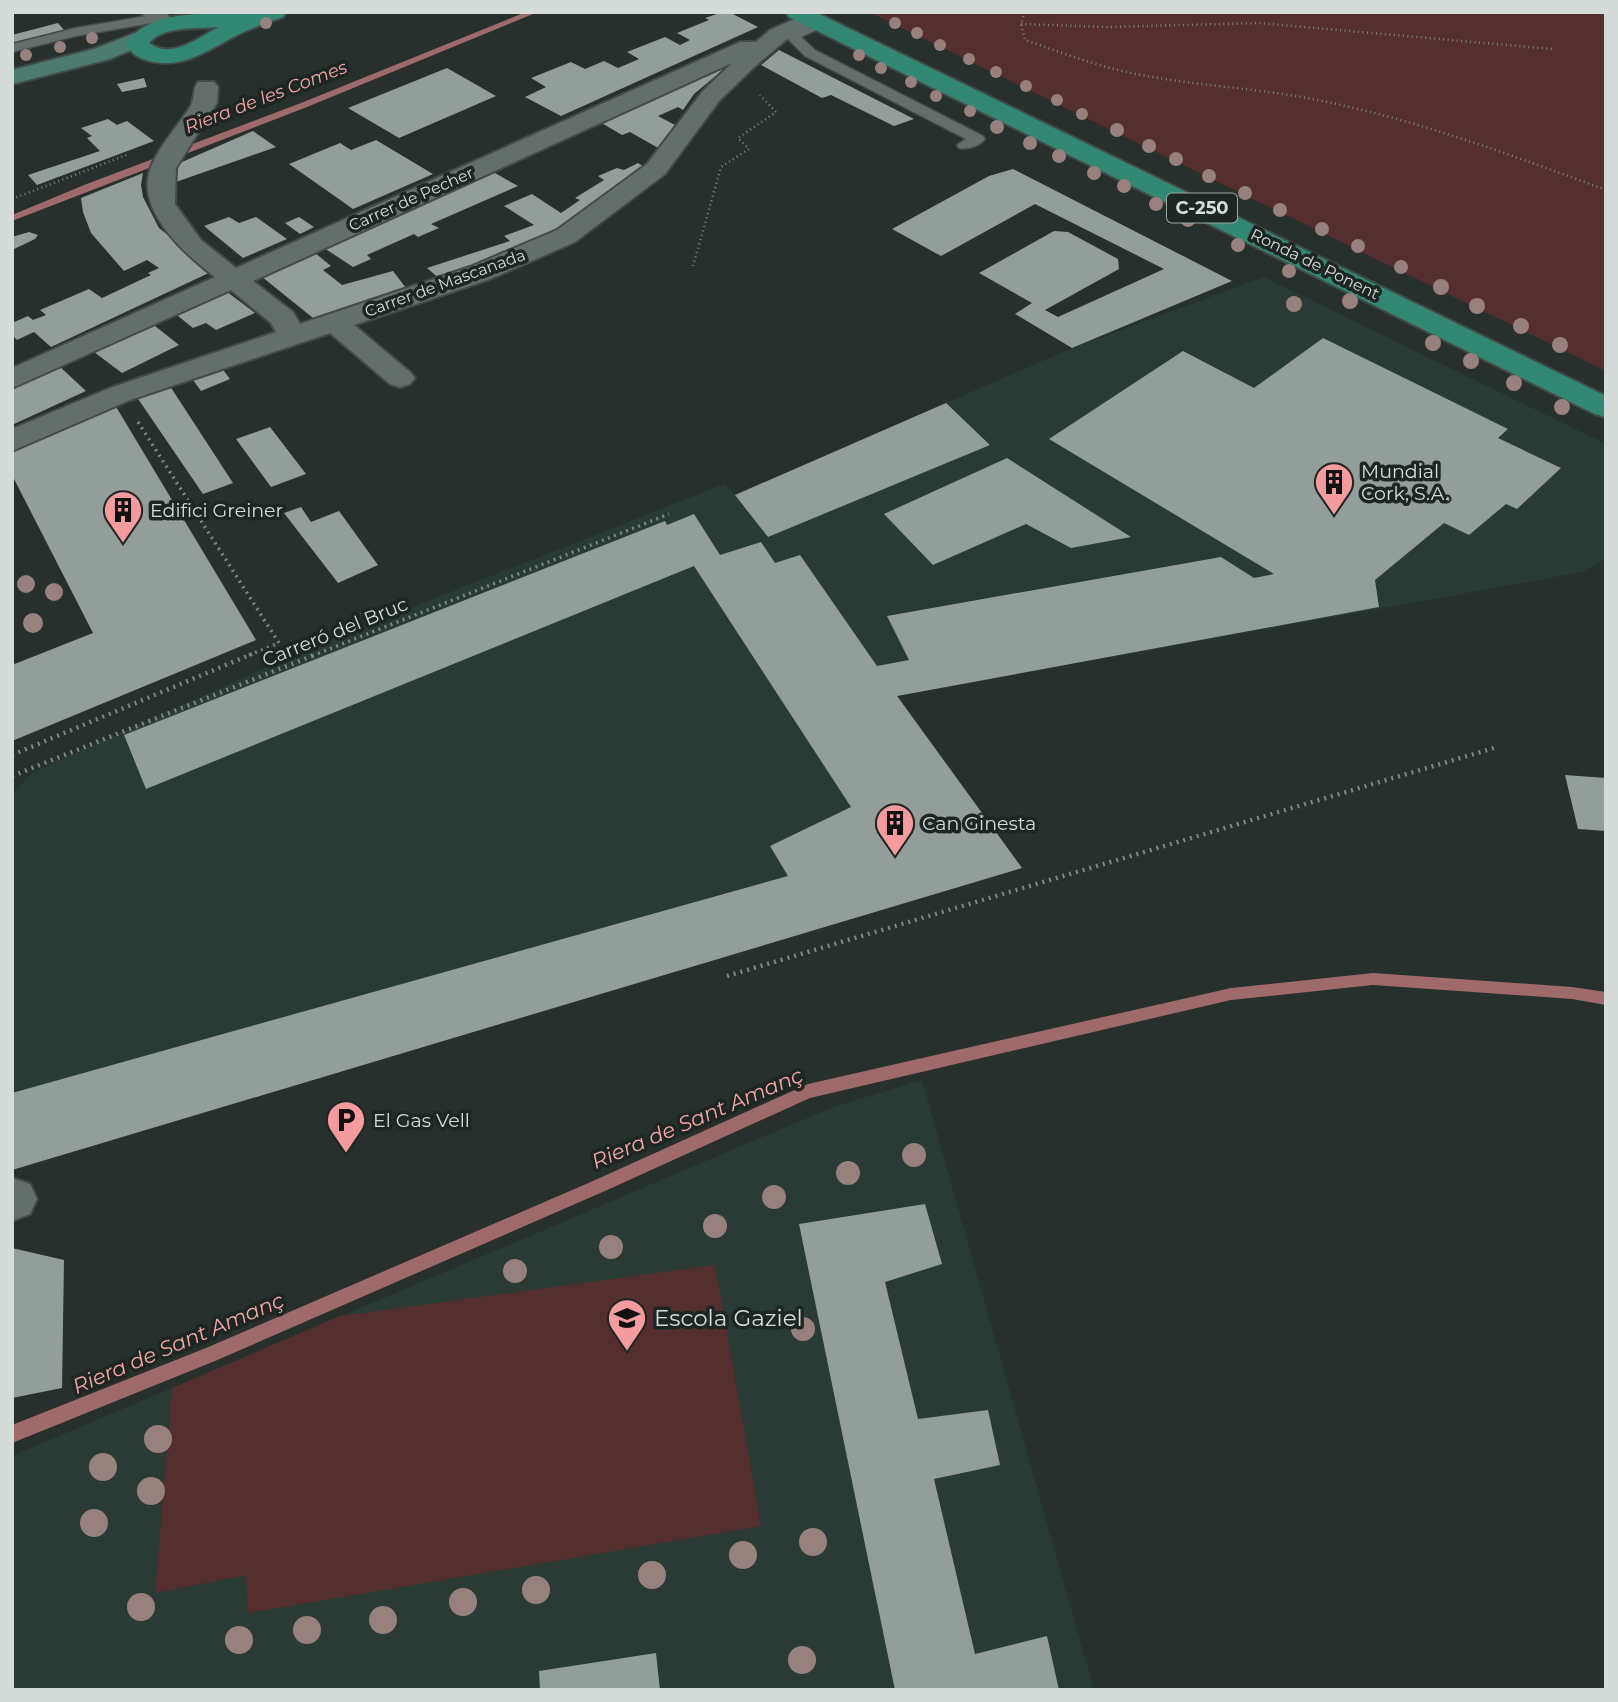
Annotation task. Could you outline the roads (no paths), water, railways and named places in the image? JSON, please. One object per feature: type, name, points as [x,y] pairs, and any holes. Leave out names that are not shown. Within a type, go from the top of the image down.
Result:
[{"type":"main road","points":[[143,45],[146,33],[159,18],[205,31],[266,15]]},
{"type":"main road","name":"C-250","points":[[817,17],[1606,383]]},
{"type":"main road","name":"Ronda de Ponent","points":[[817,17],[1606,408]]},
{"type":"main road","points":[[12,77],[143,45],[177,56],[200,50],[205,31]]},
{"type":"street","name":"Carrer de Pecher","points":[[12,379],[817,17]]},
{"type":"street","name":"Carrer de Mascanada","points":[[12,441],[120,394],[292,335],[382,308],[517,259],[566,236],[656,169],[711,96],[746,62],[778,36],[817,17]]},
{"type":"street","points":[[206,87],[205,103],[163,168],[162,204],[191,246],[283,318],[292,335]]},
{"type":"street","points":[[339,326],[400,378]]},
{"type":"lane","points":[[85,12],[93,29]]},
{"type":"lane","points":[[817,17],[792,36],[810,53],[978,139],[964,145]]},
{"type":"lane","points":[[12,48],[93,29],[159,18]]},
{"type":"waterway","name":"Riera de les Comes","points":[[12,218],[534,12]]},
{"type":"waterway","name":"Riera de Sant Amanç","points":[[12,1434],[209,1355],[599,1186],[808,1091],[1231,994],[1373,979],[1572,993],[1606,999]]},
{"type":"place","name":"Mundial Cork, S.A.","points":[[1334,516]]},
{"type":"place","name":"Edifici Greiner","points":[[123,544]]},
{"type":"place","name":"Can Ginesta","points":[[895,857]]},
{"type":"place","name":"El Gas Vell","points":[[346,1154]]},
{"type":"place","name":"Escola Gaziel","points":[[627,1352]]}]
